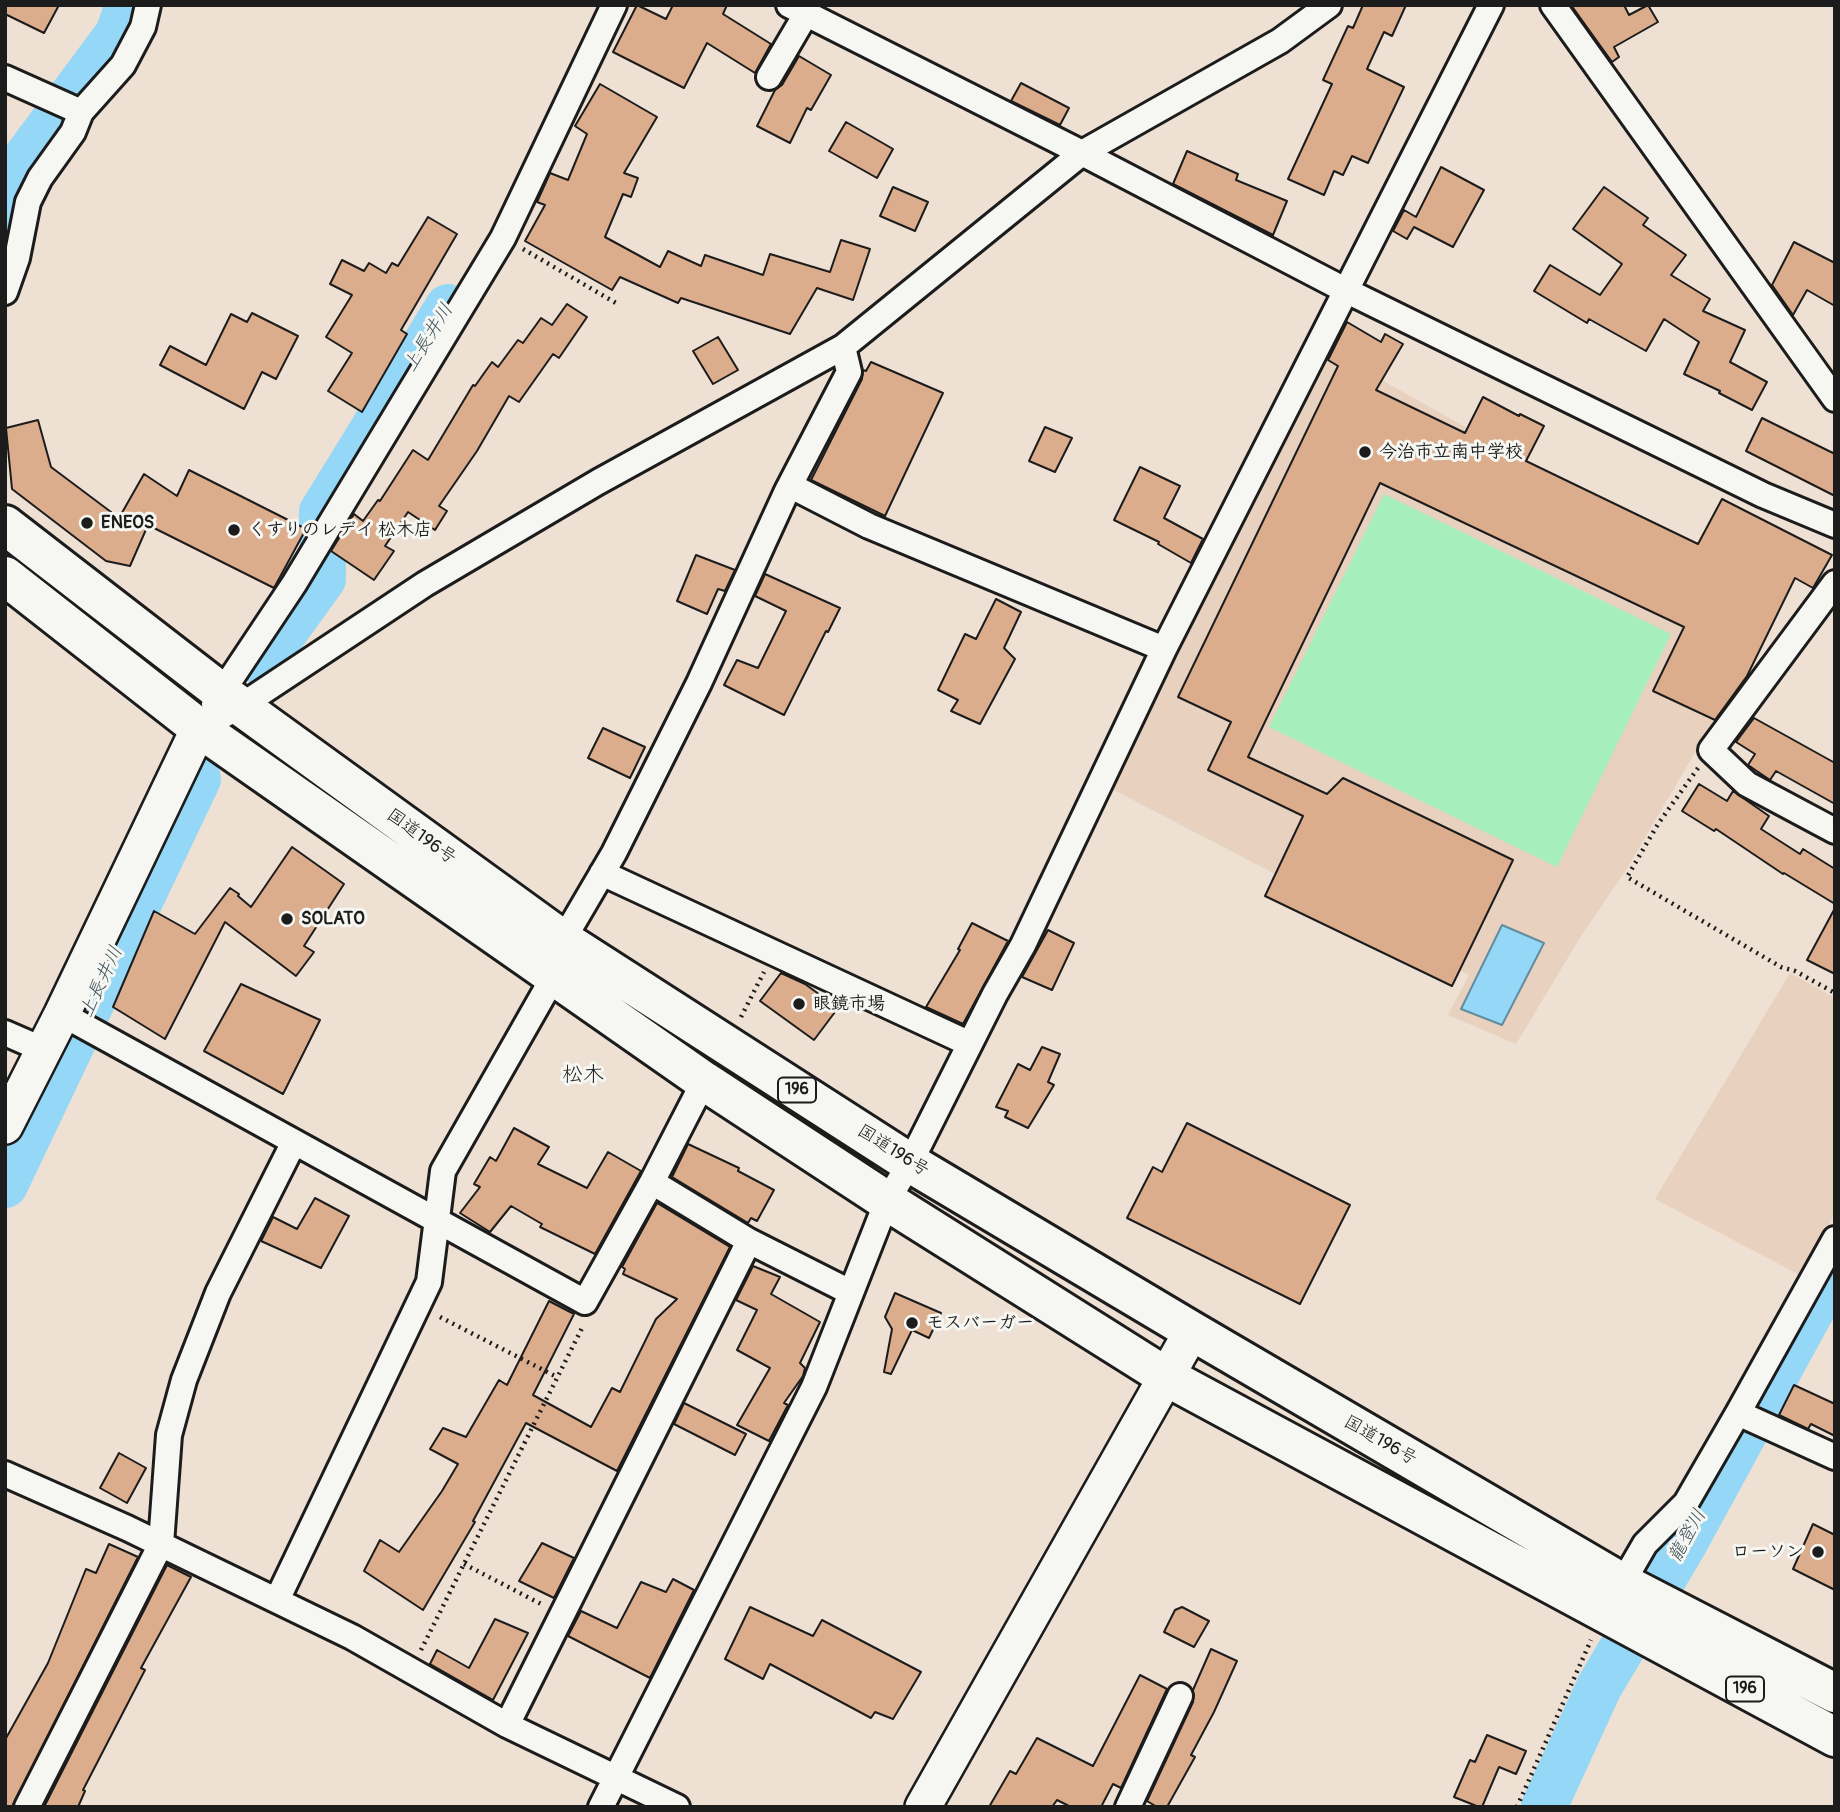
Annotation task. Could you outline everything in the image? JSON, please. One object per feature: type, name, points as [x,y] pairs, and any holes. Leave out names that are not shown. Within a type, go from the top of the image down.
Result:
[{"type":"highway","name":"国道196号","points":[[5,525],[559,958],[704,1081],[887,1201],[1165,1376],[1665,1626],[1835,1737]]},
{"type":"highway","name":"国道196号","points":[[5,576],[199,728],[559,958],[726,1045],[910,1163],[1192,1331],[1618,1601]]},
{"type":"highway","name":"国道196号","points":[[1665,1626],[1835,1693]]},
{"type":"street","points":[[5,292],[17,258],[28,202],[40,178],[73,132],[81,112],[122,65],[143,27],[148,5]]},
{"type":"street","points":[[231,699],[294,584],[503,238],[614,5]]},
{"type":"street","points":[[5,1126],[44,1051],[199,728],[231,699],[598,482],[843,347],[1082,153],[1280,41],[1329,5]]},
{"type":"street","points":[[601,1807],[814,1387],[887,1201],[910,1163],[1023,945],[1164,649],[1491,5]]},
{"type":"street","points":[[1553,5],[1835,399]]},
{"type":"street","points":[[769,77],[797,10],[1082,153],[1345,290],[1763,495],[1835,525]]},
{"type":"street","points":[[5,78],[81,112]]},
{"type":"street","points":[[277,1600],[429,1282],[443,1171],[559,958],[699,683],[787,491],[849,372],[843,347]]},
{"type":"street","points":[[787,491],[797,489],[869,526],[1164,649]]},
{"type":"street","points":[[1835,583],[1711,750],[1747,784],[1835,831]]},
{"type":"street","points":[[602,873],[970,1044]]},
{"type":"street","points":[[62,1014],[584,1302],[652,1182],[704,1081]]},
{"type":"street","points":[[5,1033],[44,1051]]},
{"type":"street","points":[[27,1807],[161,1544],[169,1435],[184,1380],[218,1293],[294,1142]]},
{"type":"street","points":[[652,1182],[749,1241],[850,1292]]},
{"type":"street","points":[[1618,1601],[1645,1544],[1685,1503],[1835,1239]]},
{"type":"street","points":[[507,1725],[749,1241]]},
{"type":"street","points":[[923,1807],[1192,1331]]},
{"type":"street","points":[[1738,1413],[1835,1457]]},
{"type":"street","points":[[5,1474],[161,1544],[352,1637],[507,1725],[677,1807]]},
{"type":"street","points":[[1128,1807],[1180,1696]]},
{"type":"path","points":[[503,238],[616,303]]},
{"type":"path","points":[[1711,750],[1658,824],[1627,877],[1781,967],[1835,993]]},
{"type":"path","points":[[726,1045],[774,953]]},
{"type":"path","points":[[411,1671],[587,1317],[584,1302]]},
{"type":"path","points":[[418,1306],[557,1377]]},
{"type":"path","points":[[464,1564],[562,1616]]},
{"type":"path","points":[[1517,1807],[1618,1601]]},
{"type":"shaded area","name":"今治市立南中学校","points":[[1328,350],[1782,604],[1626,870],[1581,936],[1516,1044],[1448,1015],[1469,975],[1110,788]]},
{"type":"shaded area","points":[[1790,973],[1835,998],[1835,1213],[1802,1276],[1655,1199]]},
{"type":"green space","points":[[1384,494],[1671,634],[1557,867],[1269,727]]},
{"type":"water","points":[[1502,925],[1544,943],[1502,1025],[1461,1009]]},
{"type":"building","points":[[5,5],[59,5],[44,33],[5,14]]},
{"type":"building","points":[[637,5],[666,19],[673,5],[727,5],[723,14],[771,44],[755,73],[707,43],[684,88],[613,52]]},
{"type":"building","points":[[1363,5],[1406,5],[1392,36],[1384,32],[1367,69],[1404,87],[1368,163],[1352,156],[1343,175],[1334,171],[1324,195],[1288,179],[1332,84],[1323,80],[1348,26],[1353,28]]},
{"type":"building","points":[[1571,5],[1624,5],[1629,15],[1648,5],[1658,22],[1614,47],[1619,57],[1612,62]]},
{"type":"building","points":[[799,56],[831,75],[811,110],[807,108],[790,143],[757,126],[775,90],[782,85]]},
{"type":"building","points":[[1021,83],[1069,108],[1060,125],[1011,101]]},
{"type":"building","points":[[600,84],[657,117],[624,173],[638,178],[631,197],[623,194],[605,237],[660,267],[668,251],[701,266],[705,255],[763,275],[770,254],[830,272],[841,240],[870,249],[853,300],[817,288],[790,334],[681,298],[678,303],[620,277],[612,290],[525,241],[545,205],[537,202],[550,173],[568,180],[587,134],[575,126]]},
{"type":"building","points":[[846,122],[893,149],[877,178],[829,151]]},
{"type":"building","points":[[1187,151],[1238,174],[1236,180],[1287,201],[1273,235],[1173,184]]},
{"type":"building","points":[[1441,167],[1484,190],[1453,247],[1414,227],[1407,239],[1393,231],[1404,210],[1416,217]]},
{"type":"building","points":[[893,187],[928,202],[915,231],[880,216]]},
{"type":"building","points":[[1604,187],[1648,218],[1643,225],[1686,255],[1671,275],[1710,299],[1703,311],[1745,330],[1730,362],[1767,382],[1752,410],[1684,374],[1699,342],[1664,319],[1646,351],[1589,319],[1587,323],[1534,291],[1550,265],[1600,295],[1622,264],[1573,229]]},
{"type":"building","points":[[428,217],[457,234],[401,330],[407,334],[362,412],[328,391],[352,353],[326,337],[352,295],[330,284],[342,260],[364,271],[369,263],[386,273],[392,263],[398,266]]},
{"type":"building","points":[[1794,242],[1835,263],[1835,306],[1807,290],[1793,315],[1772,285]]},
{"type":"building","points":[[567,304],[587,317],[559,358],[553,354],[519,402],[509,396],[477,451],[439,506],[447,511],[435,530],[408,512],[385,546],[394,551],[374,580],[331,551],[354,514],[363,521],[378,500],[380,501],[413,450],[428,460],[473,385],[475,386],[492,362],[498,367],[518,340],[523,343],[541,318],[552,325]]},
{"type":"building","points":[[252,313],[298,336],[276,379],[262,372],[244,409],[160,365],[170,346],[206,365],[231,314],[247,322]]},
{"type":"building","points":[[1347,322],[1381,342],[1385,334],[1403,344],[1376,390],[1465,433],[1483,397],[1544,426],[1526,461],[1698,544],[1722,499],[1832,555],[1813,588],[1795,578],[1747,676],[1715,720],[1653,691],[1684,627],[1380,483],[1248,757],[1327,794],[1343,778],[1513,860],[1452,986],[1265,896],[1303,816],[1208,770],[1231,722],[1178,697],[1338,366],[1328,360]]},
{"type":"building","points":[[718,337],[738,370],[713,384],[693,351]]},
{"type":"building","points":[[871,362],[943,393],[885,516],[811,480],[862,379],[863,370],[866,371]]},
{"type":"building","points":[[1762,418],[1835,454],[1835,496],[1746,451]]},
{"type":"building","points":[[38,420],[51,467],[119,518],[144,474],[177,496],[189,470],[306,529],[274,588],[148,525],[130,566],[106,561],[12,489],[6,428]]},
{"type":"building","points":[[1045,427],[1072,438],[1055,472],[1029,461]]},
{"type":"building","points":[[1140,467],[1180,486],[1164,518],[1203,539],[1191,563],[1158,544],[1159,542],[1114,520]]},
{"type":"building","points":[[696,555],[735,570],[725,591],[718,589],[707,614],[677,601]]},
{"type":"building","points":[[765,574],[840,608],[784,715],[724,685],[737,660],[758,668],[786,611],[755,596]]},
{"type":"building","points":[[996,599],[1021,612],[1004,648],[1015,659],[980,724],[951,711],[958,700],[938,690],[965,634],[976,639]]},
{"type":"building","points":[[1754,718],[1835,763],[1835,804],[1776,771],[1770,780],[1748,765],[1755,754],[1736,742]]},
{"type":"building","points":[[603,728],[645,747],[630,778],[588,758]]},
{"type":"building","points":[[1699,784],[1727,801],[1733,791],[1769,816],[1761,829],[1800,854],[1803,849],[1835,869],[1835,904],[1783,874],[1716,829],[1714,831],[1682,811]]},
{"type":"building","points":[[292,847],[344,884],[304,946],[314,952],[296,976],[225,922],[165,1039],[113,1007],[154,911],[195,934],[230,888],[251,907]]},
{"type":"building","points":[[1835,908],[1835,974],[1807,960]]},
{"type":"building","points":[[972,923],[1008,941],[963,1024],[926,1007],[960,950],[958,949]]},
{"type":"building","points":[[1048,930],[1074,943],[1052,990],[1022,977]]},
{"type":"building","name":"眼鏡市場","points":[[781,973],[805,984],[838,1008],[814,1040],[760,1001]]},
{"type":"building","points":[[241,984],[320,1020],[283,1094],[204,1051]]},
{"type":"building","points":[[1042,1047],[1060,1054],[1048,1082],[1054,1085],[1028,1128],[1005,1117],[1008,1111],[996,1107],[1018,1064],[1030,1070]]},
{"type":"building","points":[[1187,1123],[1350,1205],[1300,1304],[1127,1218],[1153,1167],[1162,1172]]},
{"type":"building","points":[[514,1128],[549,1147],[538,1164],[587,1188],[608,1152],[641,1171],[595,1254],[540,1227],[542,1224],[511,1206],[490,1232],[460,1213],[480,1187],[474,1184],[490,1157],[496,1161]]},
{"type":"building","points":[[688,1144],[739,1168],[738,1171],[774,1190],[757,1221],[751,1218],[748,1223],[672,1177]]},
{"type":"building","points":[[315,1198],[349,1216],[321,1268],[261,1241],[273,1217],[297,1229]]},
{"type":"building","points":[[657,1203],[730,1247],[617,1471],[526,1423],[473,1521],[475,1522],[423,1610],[364,1571],[380,1540],[399,1552],[442,1491],[458,1464],[430,1449],[443,1428],[466,1437],[499,1380],[507,1385],[549,1301],[574,1314],[533,1395],[591,1427],[612,1388],[620,1392],[656,1319],[677,1299],[623,1274],[625,1269],[622,1267]]},
{"type":"building","points":[[753,1266],[780,1277],[771,1294],[820,1322],[800,1363],[805,1368],[803,1376],[784,1403],[788,1405],[769,1441],[737,1425],[770,1368],[737,1350],[757,1310],[736,1300]]},
{"type":"building","name":"モスバーガー","points":[[895,1293],[941,1313],[929,1338],[912,1330],[891,1374],[884,1372],[892,1329],[885,1317]]},
{"type":"building","points":[[1794,1385],[1835,1404],[1835,1436],[1811,1424],[1808,1429],[1779,1415]]},
{"type":"building","points":[[684,1403],[746,1434],[735,1455],[674,1424]]},
{"type":"building","points":[[119,1453],[146,1468],[127,1503],[100,1488]]},
{"type":"building","name":"ローソン","points":[[1813,1524],[1835,1535],[1835,1590],[1793,1569]]},
{"type":"building","points":[[542,1543],[574,1558],[554,1598],[519,1581]]},
{"type":"building","points":[[109,1544],[138,1557],[12,1807],[5,1807],[5,1740],[48,1663],[86,1569],[96,1573]]},
{"type":"building","points":[[167,1565],[191,1577],[141,1668],[145,1670],[83,1790],[85,1791],[78,1807],[44,1807]]},
{"type":"building","points":[[673,1579],[694,1590],[650,1678],[568,1636],[581,1611],[617,1628],[641,1582],[666,1592]]},
{"type":"building","points":[[750,1607],[813,1636],[822,1620],[921,1672],[893,1719],[875,1712],[871,1718],[770,1664],[763,1679],[725,1659]]},
{"type":"building","points":[[1182,1607],[1209,1621],[1194,1647],[1164,1632],[1175,1610]]},
{"type":"building","points":[[495,1619],[528,1633],[493,1700],[430,1664],[437,1650],[469,1668]]},
{"type":"building","points":[[1211,1649],[1237,1661],[1191,1755],[1195,1757],[1167,1807],[1157,1807],[1147,1801],[1193,1702],[1193,1690]]},
{"type":"building","points":[[1140,1675],[1167,1689],[1121,1788],[1113,1784],[1101,1807],[1071,1807],[1057,1800],[1052,1807],[989,1807],[1010,1771],[1016,1774],[1037,1738],[1093,1766]]},
{"type":"building","points":[[1487,1735],[1526,1751],[1516,1774],[1499,1767],[1482,1807],[1479,1807],[1454,1797],[1470,1760],[1475,1762]]},
{"type":"waterway","name":"上長井川","points":[[5,208],[17,170],[118,34],[128,5]]},
{"type":"waterway","name":"上長井川","points":[[262,663],[323,579],[322,512],[448,307]]},
{"type":"waterway","name":"上長井川","points":[[5,1185],[198,779]]},
{"type":"waterway","name":"龍登川","points":[[1544,1807],[1599,1687],[1684,1544],[1835,1267]]},
{"type":"place","name":"今治市立南中学校","points":[[1365,452]]},
{"type":"place","name":"ENEOS","points":[[87,523]]},
{"type":"place","name":"くすりのレデイ 松木店","points":[[234,530]]},
{"type":"place","name":"SOLATO","points":[[287,919]]},
{"type":"place","name":"眼鏡市場","points":[[799,1004]]},
{"type":"place","name":"モスバーガー","points":[[912,1323]]},
{"type":"place","name":"ローソン","points":[[1818,1552]]},
{"type":"district","name":"松木","points":[[583,1076]]}]
